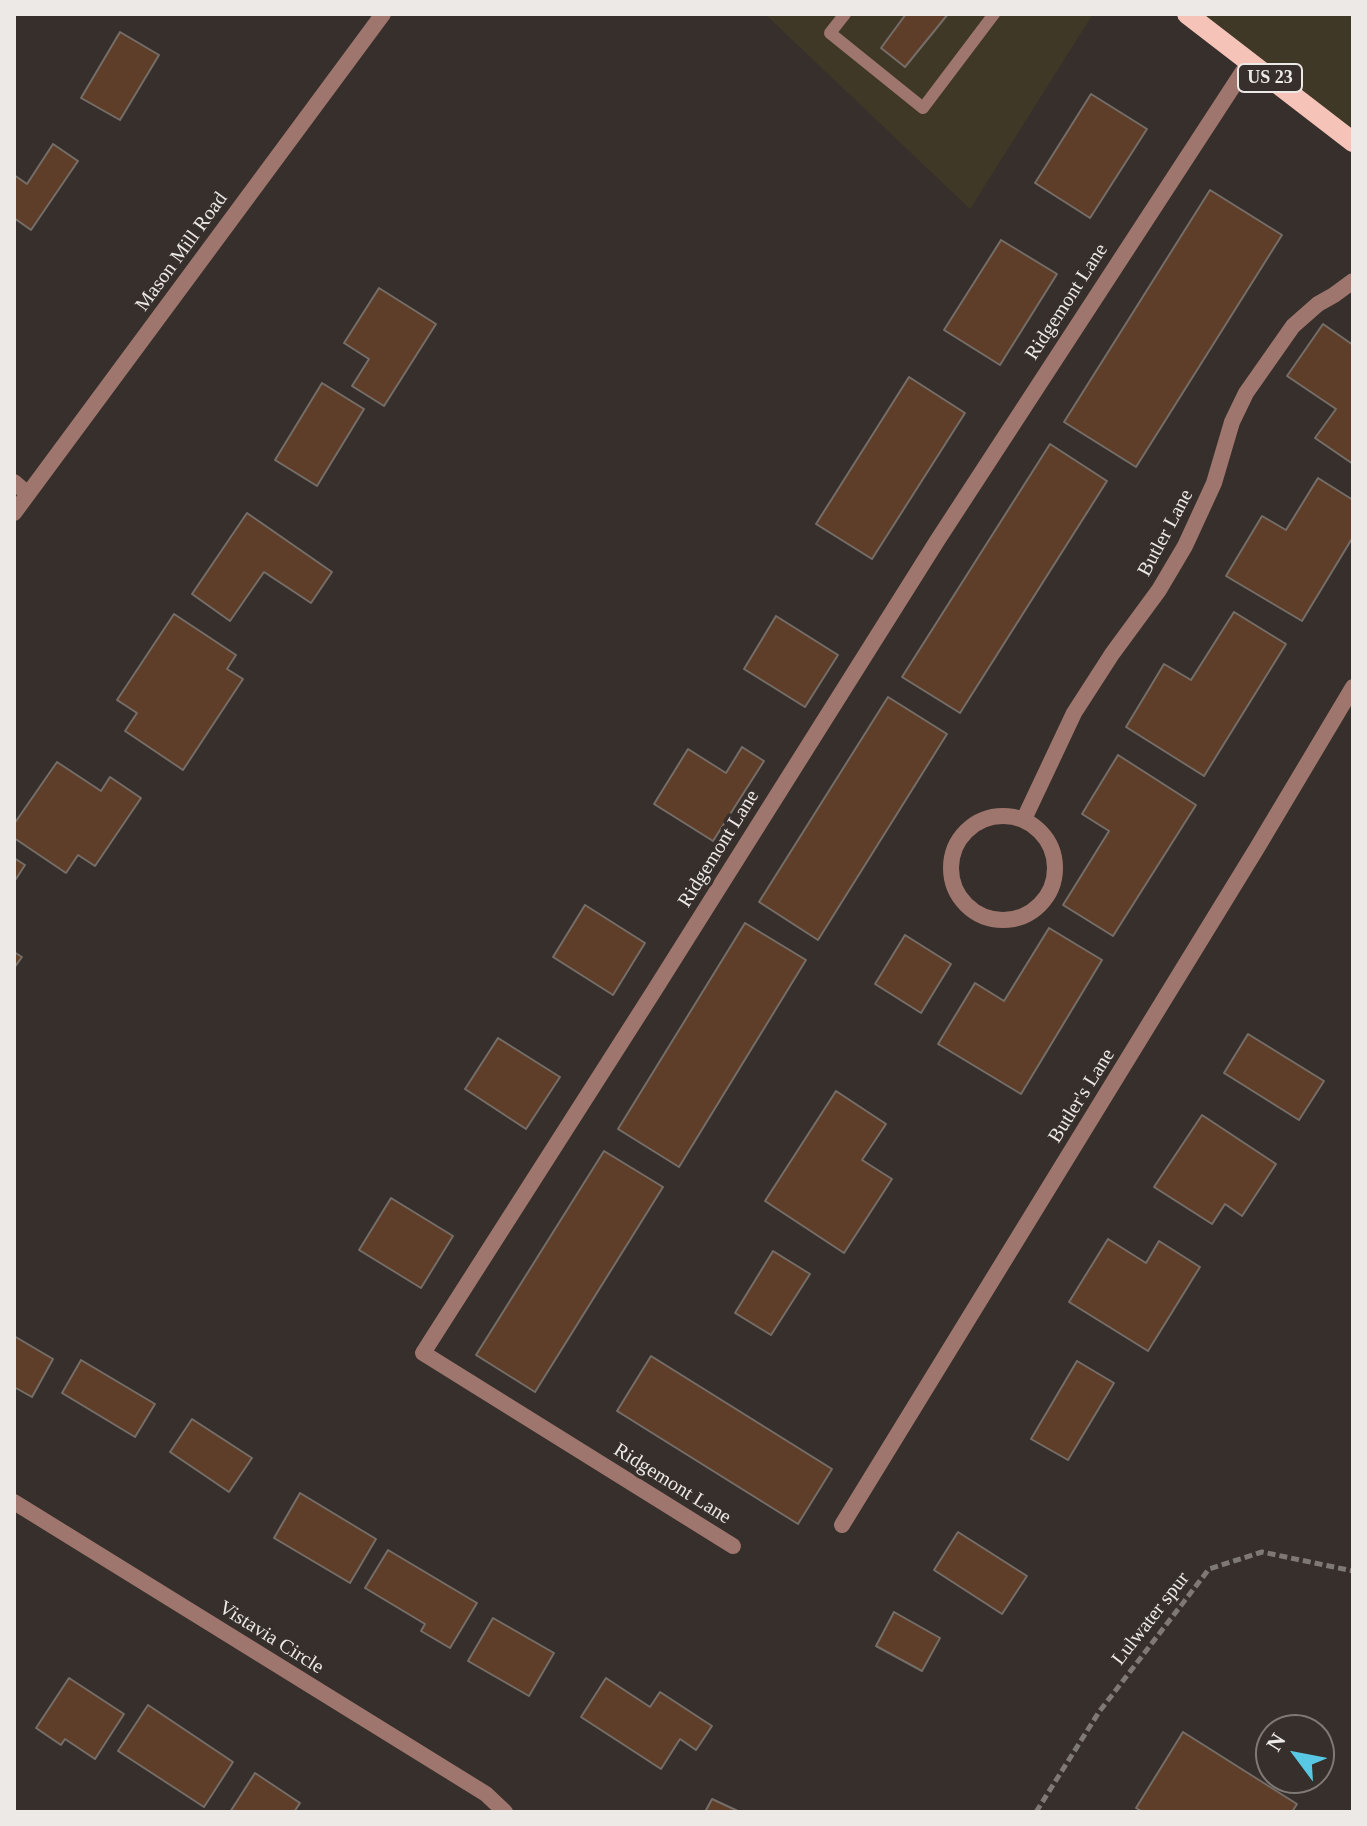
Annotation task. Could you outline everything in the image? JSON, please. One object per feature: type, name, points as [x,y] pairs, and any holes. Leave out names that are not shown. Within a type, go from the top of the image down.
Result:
[{"type":"main road","name":"US 23","points":[[1187,14],[1353,142]]},
{"type":"street","name":"Mason Mill Road","points":[[14,513],[383,14]]},
{"type":"street","name":"Ridgemont Lane","points":[[733,1546],[423,1353],[937,541],[1249,62]]},
{"type":"street","name":"Butler Lane","points":[[1024,819],[1074,713],[1159,590],[1185,546],[1214,483],[1232,422],[1246,393],[1293,326],[1318,304],[1353,281]]},
{"type":"street","points":[[14,482],[28,494]]},
{"type":"street","name":"Butler's Lane","points":[[842,1525],[1353,687]]},
{"type":"street","points":[[1009,815],[1024,819],[1046,837],[1051,846],[1056,865],[1053,885],[1043,902],[1026,916],[992,920],[971,910],[956,894],[950,875],[951,858],[962,835],[987,817],[1009,815]]},
{"type":"street","name":"Vistavia Circle","points":[[14,1502],[486,1794],[505,1812]]},
{"type":"lane","points":[[845,14],[830,33],[923,108],[994,14]]},
{"type":"path","name":"Lulwater spur","points":[[1036,1812],[1099,1712],[1209,1569],[1262,1552],[1353,1571]]},
{"type":"shaded area","points":[[765,14],[1093,14],[970,209]]},
{"type":"shaded area","points":[[1185,14],[1353,14],[1353,140]]},
{"type":"building","points":[[906,14],[948,14],[905,67],[881,48]]},
{"type":"building","points":[[120,32],[159,55],[120,120],[81,98]]},
{"type":"building","points":[[1091,94],[1147,129],[1090,218],[1035,183]]},
{"type":"building","points":[[53,144],[78,161],[31,230],[14,218],[14,175],[27,184]]},
{"type":"building","points":[[1210,190],[1282,235],[1136,467],[1064,422]]},
{"type":"building","points":[[1001,240],[1057,274],[1000,365],[944,330]]},
{"type":"building","points":[[379,288],[436,324],[384,406],[352,386],[369,359],[344,343]]},
{"type":"building","points":[[1323,324],[1353,345],[1353,464],[1315,438],[1336,409],[1287,376]]},
{"type":"building","points":[[909,377],[965,413],[872,559],[816,524]]},
{"type":"building","points":[[322,383],[364,409],[317,486],[275,460]]},
{"type":"building","points":[[1050,444],[1107,481],[960,713],[902,677]]},
{"type":"building","points":[[1318,478],[1353,500],[1353,537],[1302,621],[1226,576],[1262,516],[1286,530]]},
{"type":"building","points":[[247,513],[332,572],[311,603],[264,572],[230,621],[192,594]]},
{"type":"building","points":[[1234,612],[1286,644],[1204,776],[1126,727],[1164,664],[1191,680]]},
{"type":"building","points":[[174,614],[236,655],[227,669],[243,679],[183,770],[125,731],[137,713],[117,700]]},
{"type":"building","points":[[776,616],[838,655],[805,707],[744,669]]},
{"type":"building","points":[[888,697],[947,734],[818,940],[759,902]]},
{"type":"building","points":[[742,747],[764,761],[713,841],[654,804],[688,749],[726,773]]},
{"type":"building","points":[[1118,755],[1196,805],[1113,936],[1063,905],[1109,831],[1082,814]]},
{"type":"building","points":[[57,762],[101,791],[110,777],[141,798],[95,866],[78,855],[66,873],[14,838],[14,824]]},
{"type":"building","points":[[14,858],[25,865],[14,882]]},
{"type":"building","points":[[585,905],[645,943],[613,995],[553,957]]},
{"type":"building","points":[[745,923],[806,960],[679,1167],[618,1129]]},
{"type":"building","points":[[1049,928],[1102,960],[1021,1094],[938,1044],[975,983],[1004,1001]]},
{"type":"building","points":[[905,935],[951,964],[921,1013],[875,984]]},
{"type":"building","points":[[14,952],[22,957],[14,968]]},
{"type":"building","points":[[1248,1034],[1324,1081],[1299,1120],[1224,1073]]},
{"type":"building","points":[[498,1038],[560,1077],[526,1129],[465,1089]]},
{"type":"building","points":[[836,1091],[886,1124],[862,1160],[892,1179],[844,1253],[765,1201]]},
{"type":"building","points":[[1202,1115],[1276,1164],[1242,1216],[1225,1204],[1212,1224],[1154,1187]]},
{"type":"building","points":[[604,1151],[663,1187],[535,1392],[476,1355]]},
{"type":"building","points":[[391,1198],[453,1236],[421,1288],[359,1250]]},
{"type":"building","points":[[1108,1239],[1146,1263],[1159,1241],[1200,1267],[1148,1351],[1069,1302]]},
{"type":"building","points":[[773,1251],[810,1274],[771,1335],[735,1313]]},
{"type":"building","points":[[14,1336],[53,1359],[32,1397],[14,1387]]},
{"type":"building","points":[[651,1356],[832,1469],[798,1524],[617,1411]]},
{"type":"building","points":[[81,1360],[155,1404],[135,1437],[62,1393]]},
{"type":"building","points":[[1077,1361],[1114,1383],[1068,1460],[1031,1439]]},
{"type":"building","points":[[192,1419],[252,1458],[229,1492],[170,1452]]},
{"type":"building","points":[[300,1493],[376,1539],[350,1583],[274,1538]]},
{"type":"building","points":[[958,1532],[1027,1576],[1002,1614],[934,1570]]},
{"type":"building","points":[[388,1550],[477,1603],[450,1648],[421,1631],[425,1624],[365,1588]]},
{"type":"building","points":[[894,1612],[940,1638],[922,1671],[876,1646]]},
{"type":"building","points":[[493,1618],[554,1653],[529,1696],[468,1661]]},
{"type":"building","points":[[69,1678],[124,1714],[95,1759],[65,1739],[61,1745],[36,1728]]},
{"type":"building","points":[[606,1678],[650,1707],[660,1692],[712,1726],[696,1750],[680,1739],[661,1769],[581,1717]]},
{"type":"building","points":[[148,1705],[233,1762],[204,1807],[118,1751]]},
{"type":"building","points":[[1183,1732],[1255,1777],[1255,1794],[1281,1794],[1297,1804],[1292,1812],[1143,1812],[1136,1808]]},
{"type":"building","points":[[255,1773],[300,1803],[294,1812],[230,1812]]},
{"type":"building","points":[[712,1799],[740,1812],[705,1812]]}]
